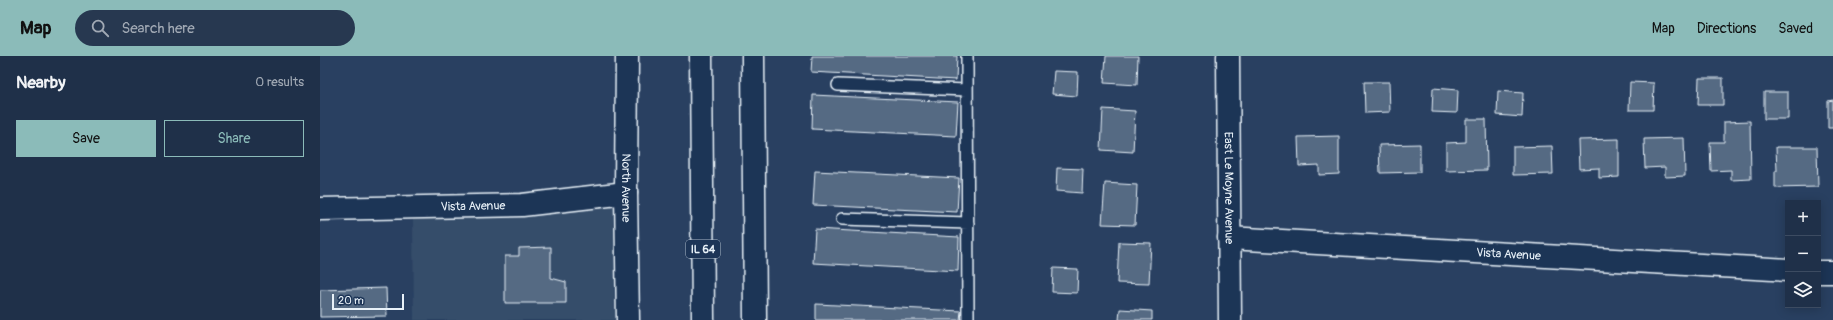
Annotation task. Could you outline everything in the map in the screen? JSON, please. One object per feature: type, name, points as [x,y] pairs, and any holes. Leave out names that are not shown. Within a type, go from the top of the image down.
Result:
[{"type":"street","name":"North Avenue","points":[[627,56],[626,194],[628,320]]},
{"type":"street","name":"IL 64","points":[[701,56],[703,320]]},
{"type":"street","points":[[753,56],[755,320]]},
{"type":"street","name":"East Le Moyne Avenue","points":[[1228,56],[1230,320]]},
{"type":"street","name":"Vista Avenue","points":[[320,210],[522,206],[626,194]]},
{"type":"street","name":"Vista Avenue","points":[[1229,238],[1785,270]]},
{"type":"street","points":[[1821,272],[1833,272]]},
{"type":"lane","points":[[967,56],[968,320]]},
{"type":"lane","points":[[838,85],[967,90]]},
{"type":"lane","points":[[842,219],[968,223]]},
{"type":"shaded area","points":[[614,204],[615,320],[414,320],[413,214]]},
{"type":"building","points":[[812,56],[957,56],[956,80],[811,72]]},
{"type":"building","points":[[1106,56],[1138,56],[1137,85],[1104,83]]},
{"type":"building","points":[[1054,71],[1078,72],[1077,96],[1052,94]]},
{"type":"building","points":[[1699,78],[1723,78],[1723,105],[1698,105]]},
{"type":"building","points":[[1364,82],[1389,82],[1390,112],[1365,113]]},
{"type":"building","points":[[1630,82],[1654,83],[1653,110],[1629,110]]},
{"type":"building","points":[[1433,88],[1458,90],[1457,113],[1432,112]]},
{"type":"building","points":[[1498,91],[1523,93],[1522,117],[1497,115]]},
{"type":"building","points":[[1764,92],[1788,92],[1788,119],[1764,119]]},
{"type":"building","points":[[813,95],[958,102],[956,136],[812,129]]},
{"type":"building","points":[[1833,100],[1833,128],[1828,128],[1828,101]]},
{"type":"building","points":[[1103,109],[1135,111],[1133,152],[1101,150]]},
{"type":"building","points":[[1466,119],[1486,119],[1487,170],[1446,171],[1446,143],[1466,142]]},
{"type":"building","points":[[1750,121],[1751,179],[1731,180],[1731,170],[1711,171],[1710,142],[1724,142],[1724,122]]},
{"type":"building","points":[[1339,136],[1339,174],[1319,175],[1319,165],[1299,166],[1298,137]]},
{"type":"building","points":[[1684,138],[1685,176],[1665,177],[1665,167],[1645,168],[1644,139]]},
{"type":"building","points":[[1619,139],[1619,177],[1599,178],[1599,168],[1579,169],[1578,140]]},
{"type":"building","points":[[1420,144],[1420,172],[1380,173],[1379,145]]},
{"type":"building","points":[[1552,146],[1553,174],[1513,175],[1513,147]]},
{"type":"building","points":[[1776,147],[1817,147],[1818,187],[1775,188],[1775,171],[1777,171]]},
{"type":"building","points":[[1057,168],[1083,169],[1082,193],[1056,191]]},
{"type":"building","points":[[815,171],[959,178],[957,212],[813,205]]},
{"type":"building","points":[[1105,183],[1137,185],[1135,225],[1102,224]]},
{"type":"building","points":[[815,229],[959,237],[958,271],[813,263]]},
{"type":"building","points":[[1119,242],[1151,243],[1149,284],[1117,283]]},
{"type":"building","points":[[551,247],[551,278],[566,282],[566,303],[505,303],[505,256],[519,256],[519,248]]},
{"type":"building","points":[[1053,268],[1078,269],[1077,293],[1052,292]]},
{"type":"building","points":[[386,288],[387,316],[320,317],[320,290]]},
{"type":"building","points":[[816,304],[961,311],[960,320],[816,320]]},
{"type":"building","points":[[1120,309],[1152,311],[1152,320],[1119,320]]}]
